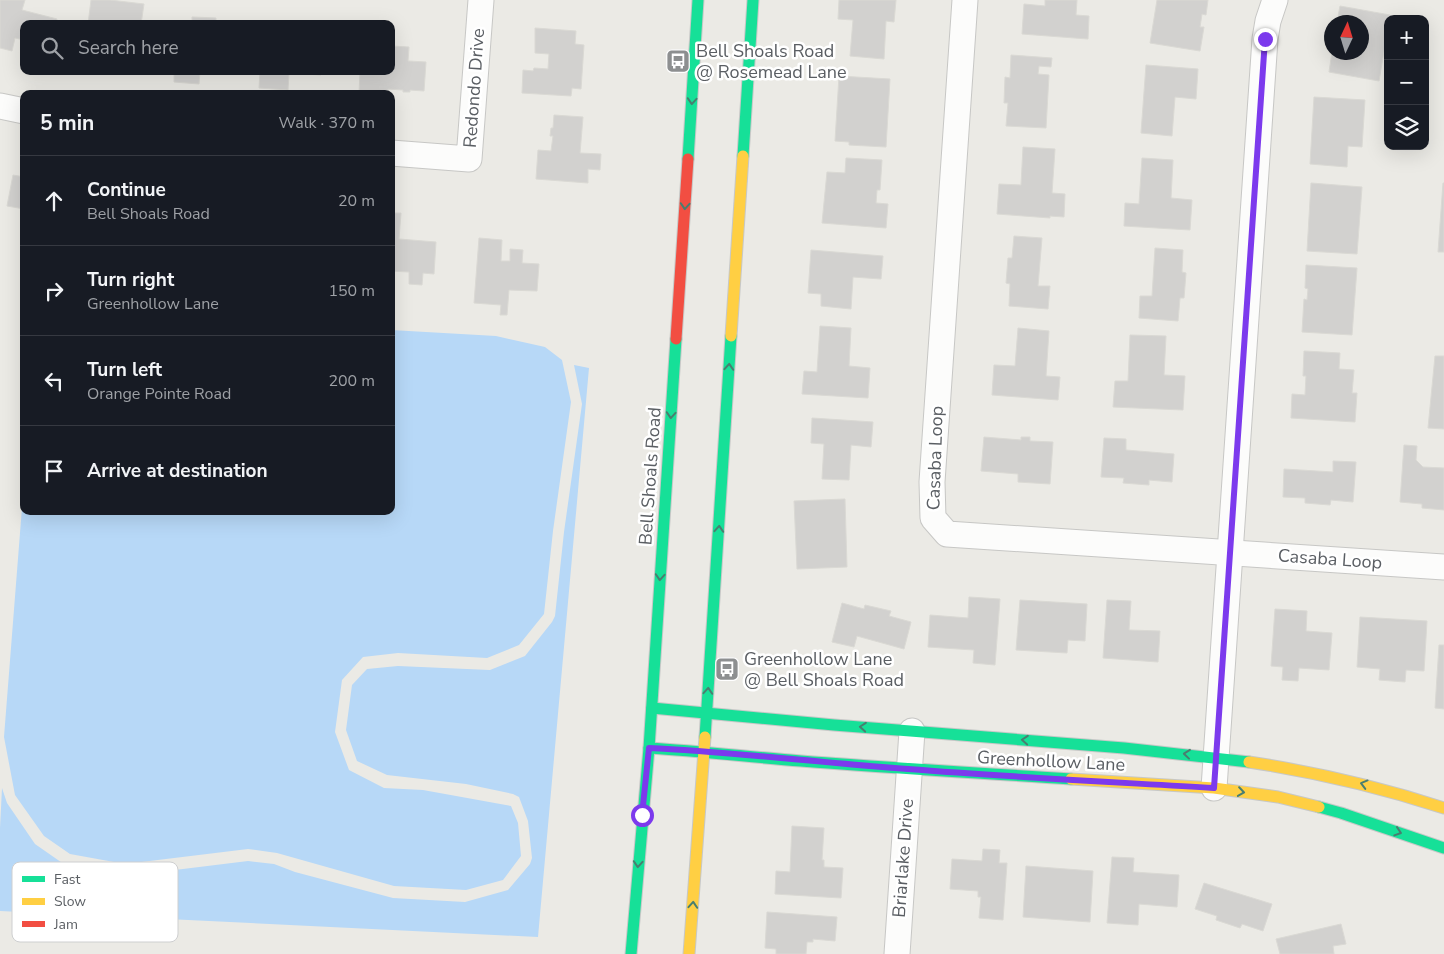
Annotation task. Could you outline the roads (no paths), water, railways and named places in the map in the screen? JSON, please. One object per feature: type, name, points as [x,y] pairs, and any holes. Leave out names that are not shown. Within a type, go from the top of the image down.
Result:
[{"type":"main road","name":"Bell Shoals Road","points":[[632,954],[652,708],[698,0]]},
{"type":"main road","points":[[690,954],[752,0]]},
{"type":"main road","name":"Greenhollow Lane","points":[[652,708],[1216,757],[1284,766],[1353,781],[1444,808]]},
{"type":"main road","name":"Greenhollow Lane","points":[[649,748],[909,769],[1214,788],[1278,797],[1341,813],[1444,848]]},
{"type":"street","name":"Redondo Drive","points":[[395,153],[469,159],[481,0]]},
{"type":"street","name":"Casaba Loop","points":[[965,0],[932,482],[933,518],[947,534],[1444,567]]},
{"type":"street","points":[[1214,788],[1265,39],[1268,21],[1275,0]]},
{"type":"street","points":[[0,106],[20,110]]},
{"type":"street","name":"Briarlake Drive","points":[[897,954],[912,732]]},
{"type":"water","points":[[395,330],[496,336],[545,347],[562,360],[571,402],[553,531],[544,614],[519,645],[487,658],[398,653],[363,657],[342,680],[335,732],[349,770],[384,788],[423,790],[511,806],[518,823],[521,856],[503,880],[466,890],[394,886],[277,853],[248,849],[141,862],[114,862],[70,854],[44,836],[15,795],[4,737],[21,515],[395,515]]},
{"type":"water","points":[[574,365],[589,368],[538,937],[178,920],[178,870],[248,861],[274,864],[295,872],[393,898],[465,902],[508,890],[530,864],[532,858],[528,821],[519,797],[466,784],[387,775],[357,761],[346,730],[352,685],[367,669],[398,666],[490,670],[525,656],[552,622],[555,616],[564,532],[582,404]]},
{"type":"water","points":[[2,788],[7,803],[35,844],[61,862],[12,862],[12,912],[0,911]]},
{"type":"place","name":"Bell Shoals Road @ Rosemead Lane","points":[[678,61]]},
{"type":"place","name":"Greenhollow Lane @ Bell Shoals Road","points":[[727,669]]}]
